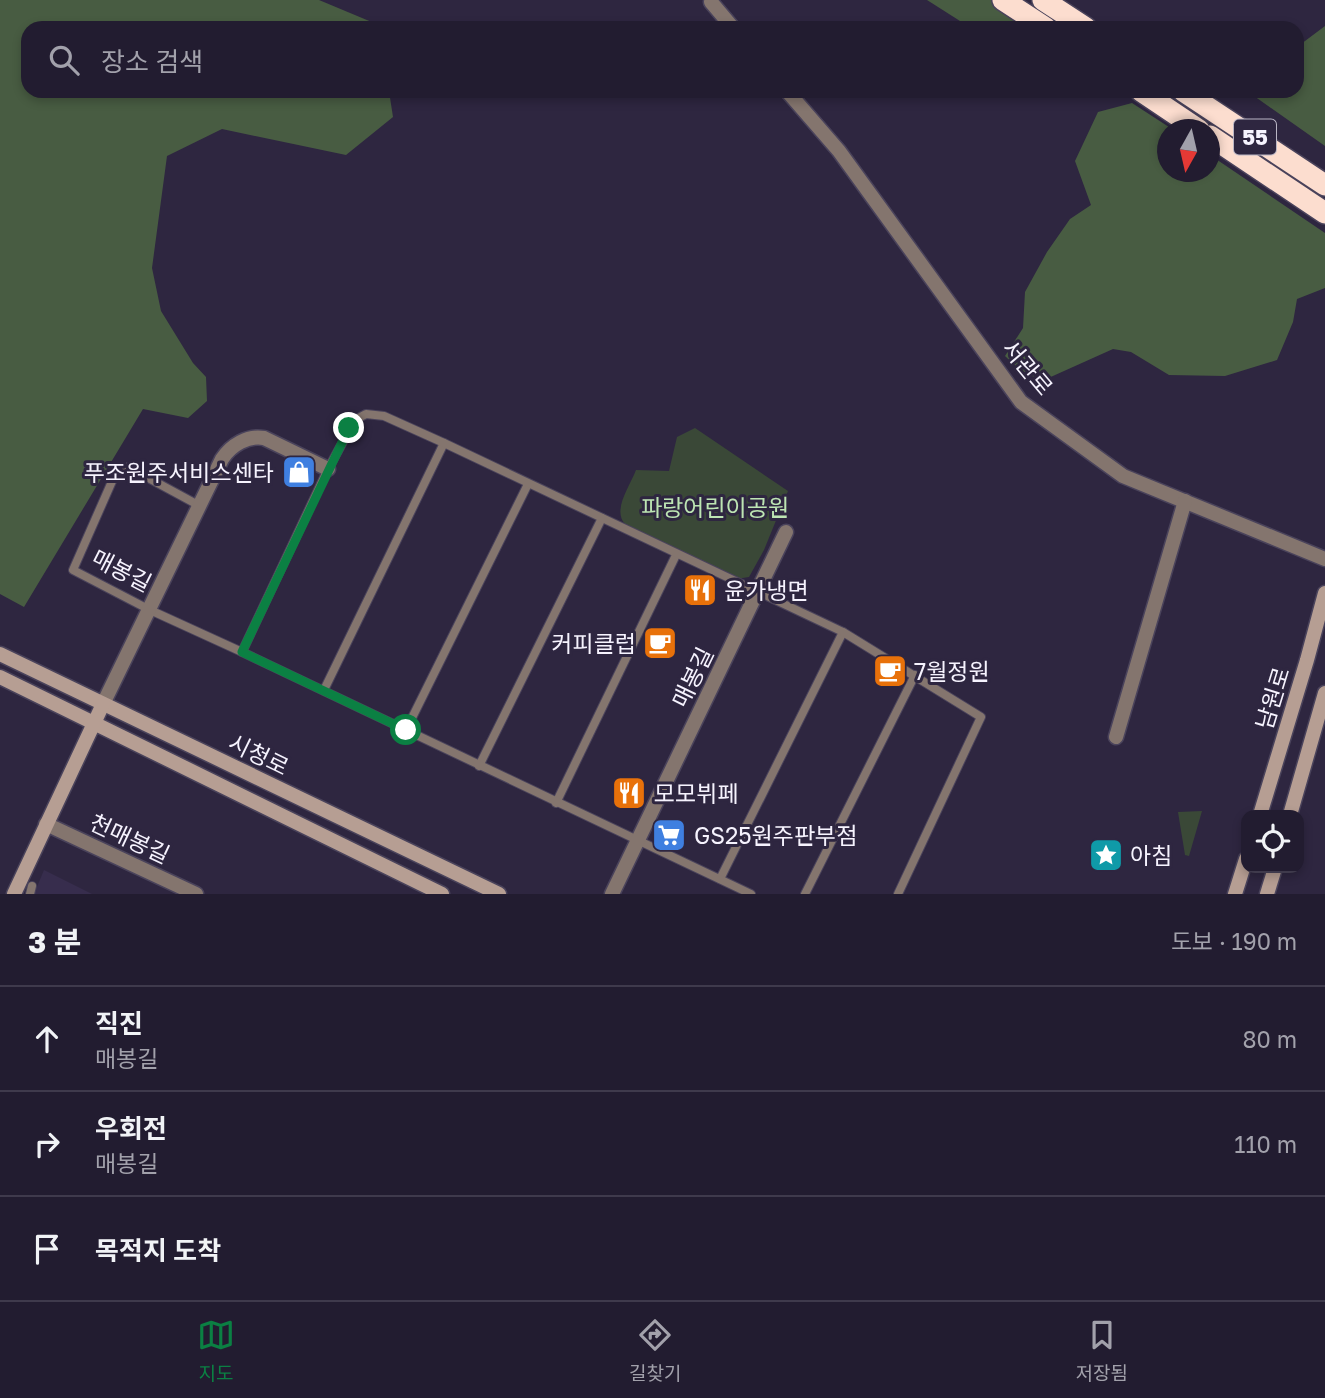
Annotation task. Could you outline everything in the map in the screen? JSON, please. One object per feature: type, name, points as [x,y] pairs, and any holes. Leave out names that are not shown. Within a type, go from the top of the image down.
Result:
[{"type":"highway","points":[[1003,0],[1034,21]]},
{"type":"highway","points":[[1043,0],[1075,21]]},
{"type":"highway","points":[[1151,98],[1183,119]]},
{"type":"highway","name":"55","points":[[1194,98],[1325,185]]},
{"type":"highway","name":"55","points":[[1220,143],[1325,213]]},
{"type":"street","points":[[711,2],[727,21]]},
{"type":"street","name":"서관로","points":[[793,98],[839,151],[1021,401],[1123,477],[1325,559]]},
{"type":"street","name":"매봉길","points":[[150,610],[226,453],[238,444],[256,437],[264,438],[328,469]]},
{"type":"street","points":[[1116,737],[1185,501]]},
{"type":"street","name":"매봉길","points":[[638,841],[786,533]]},
{"type":"street","name":"남원로","points":[[1262,810],[1325,593]]},
{"type":"street","points":[[14,894],[150,610]]},
{"type":"street","name":"시청로","points":[[0,654],[499,894]]},
{"type":"street","name":"시청로","points":[[0,677],[442,894]]},
{"type":"street","points":[[1291,810],[1325,693]]},
{"type":"street","name":"천매봉길","points":[[46,824],[196,894]]},
{"type":"street","points":[[612,894],[638,841]]},
{"type":"street","points":[[1236,894],[1242,873]]},
{"type":"street","points":[[1267,894],[1273,873]]},
{"type":"lane","points":[[242,652],[328,469],[355,420],[366,414],[384,416],[843,632],[981,717],[898,894]]},
{"type":"lane","points":[[324,690],[444,443]]},
{"type":"lane","name":"매봉길","points":[[200,506],[128,467],[117,470],[72,570],[150,610],[751,894]]},
{"type":"lane","points":[[406,730],[528,484]]},
{"type":"lane","points":[[480,766],[601,518]]},
{"type":"lane","points":[[556,803],[677,555]]},
{"type":"lane","points":[[720,879],[843,632]]},
{"type":"lane","points":[[805,894],[915,675]]},
{"type":"shaded area","points":[[44,870],[92,894],[34,894]]},
{"type":"green space","points":[[0,0],[319,0],[369,21],[21,21],[21,98],[390,98],[393,117],[346,155],[222,129],[167,156],[152,268],[161,311],[193,363],[206,377],[207,401],[188,418],[143,409],[24,607],[0,594]]},
{"type":"green space","points":[[927,0],[1017,0],[1048,21],[960,21]]},
{"type":"green space","points":[[1325,26],[1325,146],[1257,98],[1304,98],[1304,42]]},
{"type":"green space","points":[[1132,103],[1157,119],[1157,182],[1220,182],[1220,162],[1325,233],[1325,288],[1297,299],[1293,322],[1277,360],[1225,376],[1169,375],[1131,352],[1113,349],[1044,380],[1023,373],[1005,356],[1023,328],[1025,292],[1047,252],[1070,219],[1091,205],[1075,161],[1098,112]]},
{"type":"green space","name":"파랑어린이공원","points":[[695,428],[788,491],[764,550],[749,577],[736,579],[625,524],[621,518],[621,505],[636,470],[669,471],[677,437]]},
{"type":"green space","points":[[1202,811],[1189,856],[1185,855],[1178,812]]},
{"type":"place","name":"푸조원주서비스센타","points":[[299,472]]},
{"type":"place","name":"윤가냉면","points":[[700,590]]},
{"type":"place","name":"커피클럽","points":[[660,643]]},
{"type":"place","name":"7월정원","points":[[890,671]]},
{"type":"place","name":"모모뷔페","points":[[629,793]]},
{"type":"place","name":"GS25원주판부점","points":[[669,835]]},
{"type":"place","name":"아침","points":[[1106,855]]},
{"type":"route","points":[[349,428],[242,652],[406,730]]}]
